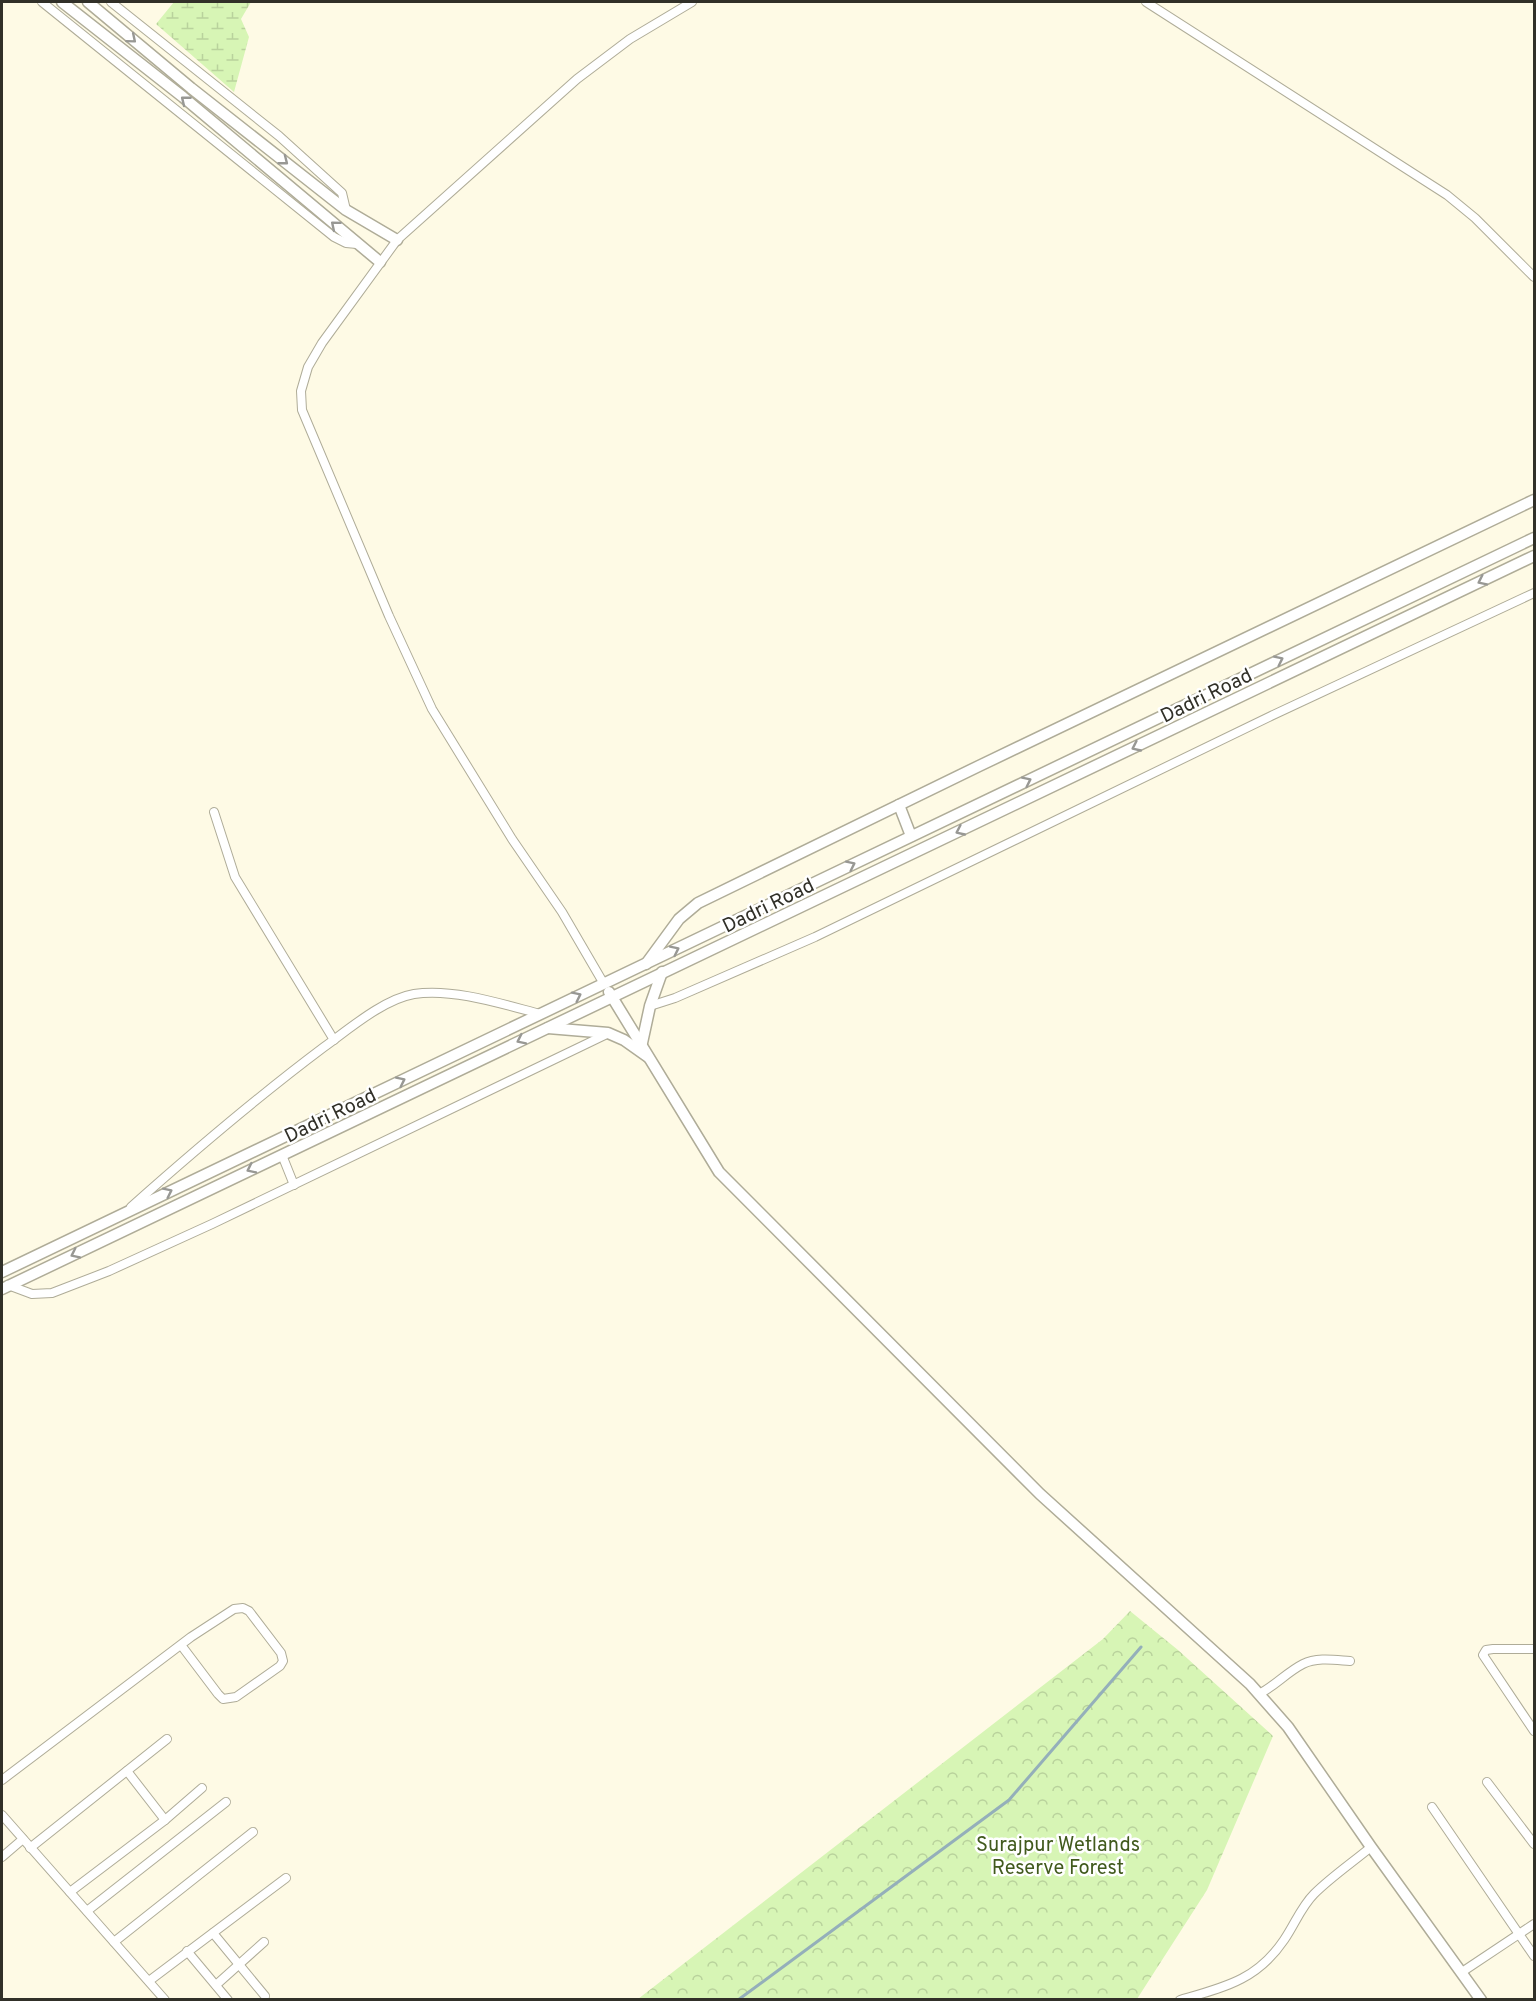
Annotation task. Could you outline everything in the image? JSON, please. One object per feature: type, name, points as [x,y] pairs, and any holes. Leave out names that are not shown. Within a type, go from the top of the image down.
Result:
[{"type":"main road","points":[[62,2],[381,261]]},
{"type":"main road","points":[[88,2],[191,88],[346,210],[397,240]]},
{"type":"main road","points":[[646,964],[679,919],[698,903],[1534,500]]},
{"type":"main road","name":"Dadri Road","points":[[2,1272],[1534,538]]},
{"type":"main road","name":"Dadri Road","points":[[5,1287],[284,1162],[612,996],[1262,688],[1534,556]]},
{"type":"main road","points":[[899,805],[911,836]]},
{"type":"main road","points":[[642,1043],[650,1006],[662,972]]},
{"type":"main road","points":[[604,984],[719,1172],[1040,1494],[1259,1694],[1288,1727],[1481,2000]]},
{"type":"main road","points":[[546,1028],[608,1034],[624,1040],[649,1057]]},
{"type":"street","points":[[42,2],[334,237],[346,243],[358,244]]},
{"type":"street","points":[[111,2],[297,152],[342,193],[346,210]]},
{"type":"street","points":[[604,984],[562,912],[512,839],[432,709],[389,616],[302,410],[301,391],[308,367],[322,343],[397,240],[577,79],[630,39],[692,2]]},
{"type":"street","points":[[1146,2],[1447,195],[1475,218],[1534,277]]},
{"type":"street","points":[[650,1006],[675,998],[815,937],[1282,711],[1534,593]]},
{"type":"street","points":[[214,812],[235,877],[334,1040]]},
{"type":"street","points":[[124,1213],[227,1122],[357,1023],[403,997],[430,992],[490,1001],[540,1014]]},
{"type":"street","points":[[5,1287],[32,1294],[52,1293],[109,1271],[608,1034]]},
{"type":"street","points":[[284,1162],[294,1185]]},
{"type":"street","points":[[2,1779],[181,1645],[234,1610],[243,1608],[249,1611],[281,1653],[283,1660],[280,1666],[236,1697],[223,1699],[181,1645]]},
{"type":"street","points":[[1534,1649],[1493,1649],[1486,1650],[1483,1655],[1534,1731]]},
{"type":"street","points":[[1259,1694],[1305,1663],[1328,1659],[1350,1661]]},
{"type":"street","points":[[30,1848],[166,1740]]},
{"type":"street","points":[[127,1771],[165,1820]]},
{"type":"street","points":[[1487,1782],[1534,1844]]},
{"type":"street","points":[[70,1892],[165,1820],[202,1788]]},
{"type":"street","points":[[87,1911],[226,1802]]},
{"type":"street","points":[[1432,1807],[1534,1956]]},
{"type":"street","points":[[2,1815],[165,2000]]},
{"type":"street","points":[[114,1942],[253,1832]]},
{"type":"street","points":[[2,1857],[23,1839]]},
{"type":"street","points":[[1180,2000],[1230,1986],[1257,1971],[1271,1958],[1302,1908],[1314,1894],[1371,1847]]},
{"type":"street","points":[[149,1981],[286,1878]]},
{"type":"street","points":[[1462,1972],[1534,1924]]},
{"type":"street","points":[[213,1933],[265,1996]]},
{"type":"street","points":[[216,1984],[264,1942]]},
{"type":"street","points":[[187,1951],[228,2000]]},
{"type":"green space","points":[[174,2],[251,2],[241,19],[249,37],[234,92],[156,24]]},
{"type":"green space","name":"Surajpur Wetlands Reserve Forest","points":[[1130,1611],[1178,1650],[1273,1736],[1207,1890],[1137,1999],[638,1999],[1103,1639]]},
{"type":"waterway","points":[[738,2000],[1009,1800],[1141,1647]]}]
